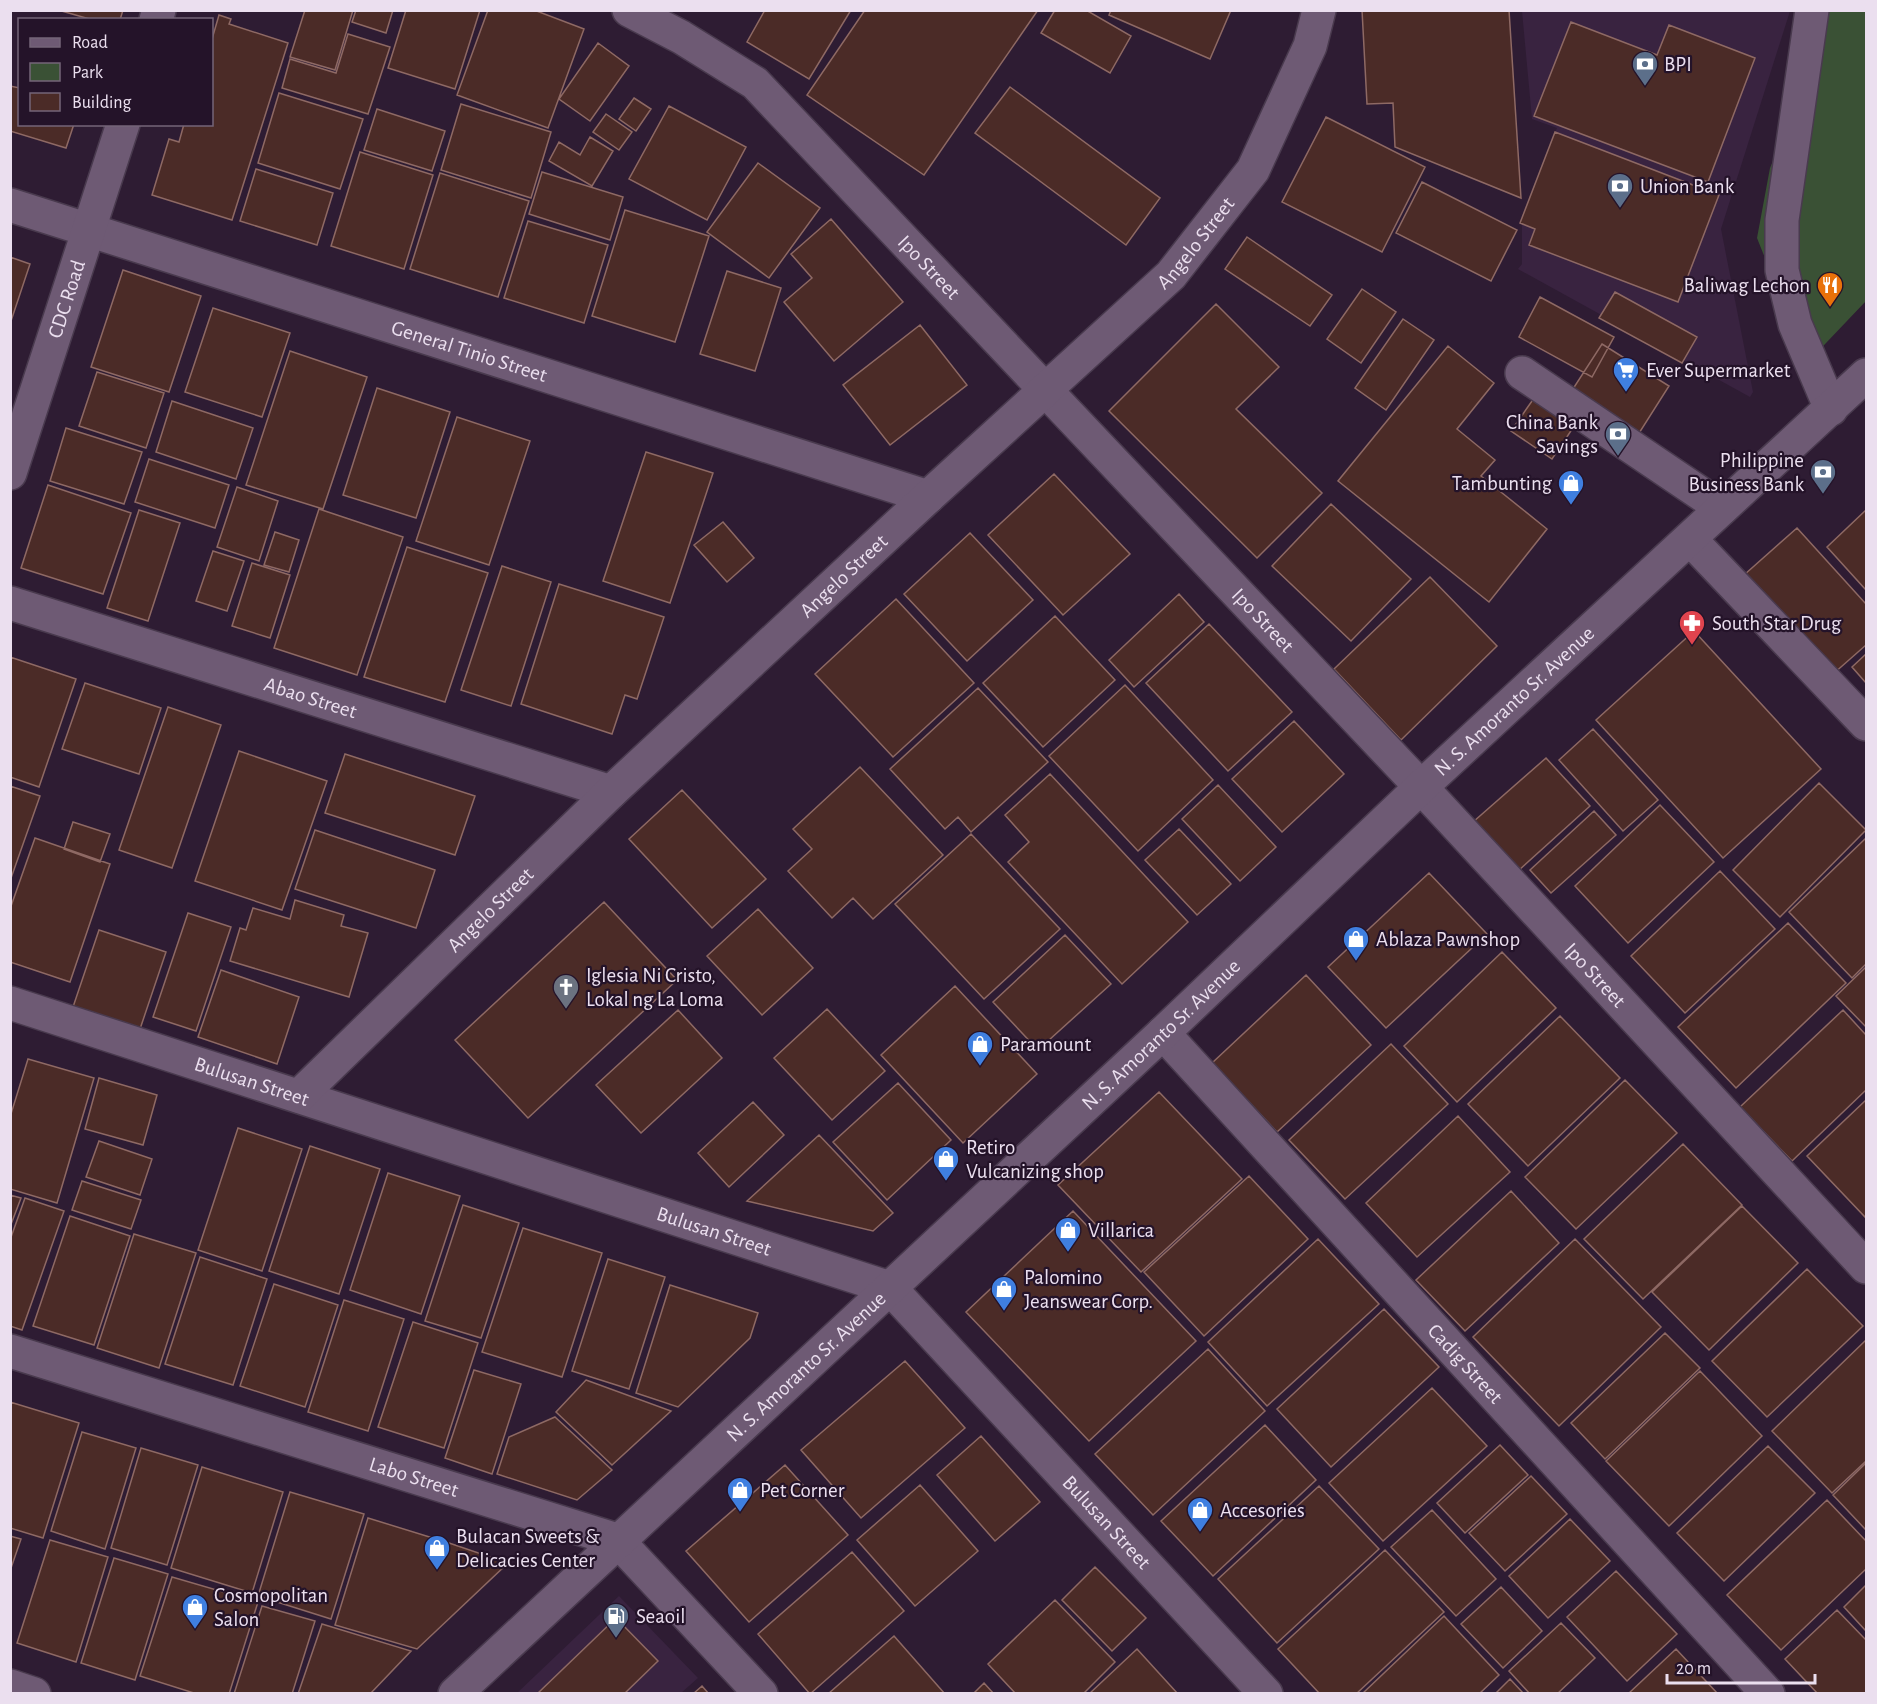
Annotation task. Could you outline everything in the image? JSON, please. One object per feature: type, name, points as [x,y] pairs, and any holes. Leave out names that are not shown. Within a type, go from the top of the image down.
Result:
[{"type":"street","name":"Ipo Street","points":[[629,10],[681,37],[755,83],[1421,787],[1866,1267]]},
{"type":"street","name":"Angelo Street","points":[[299,1096],[611,792],[928,497],[1172,275],[1253,170],[1310,46],[1319,10]]},
{"type":"street","points":[[1812,10],[1783,209],[1782,270],[1795,324],[1831,409]]},
{"type":"street","name":"CDC Road","points":[[10,473],[122,126]]},
{"type":"street","name":"General Tinio Street","points":[[10,205],[928,497]]},
{"type":"street","points":[[1522,373],[1722,508]]},
{"type":"street","name":"N. S. Amoranto Sr. Avenue","points":[[455,1694],[617,1540],[1163,1033],[1421,787],[1866,375]]},
{"type":"street","points":[[1690,539],[1866,724]]},
{"type":"street","name":"Abao Street","points":[[10,603],[611,792]]},
{"type":"street","name":"Bulusan Street","points":[[10,1003],[890,1288],[1266,1694]]},
{"type":"street","name":"Cadig Street","points":[[1163,1033],[1768,1694]]},
{"type":"street","name":"Labo Street","points":[[10,1351],[617,1540],[760,1694]]},
{"type":"street","points":[[10,1686],[34,1694]]},
{"type":"shaded area","points":[[1522,11],[1790,11],[1721,229],[1753,392],[1750,397],[1518,269],[1522,264],[1522,218],[1557,128],[1532,119]]},
{"type":"shaded area","points":[[619,1596],[698,1678],[681,1693],[516,1694]]},
{"type":"green space","points":[[1827,11],[1866,11],[1866,301],[1807,363],[1757,238],[1770,168],[1801,94]]},
{"type":"building","points":[[58,10],[123,10],[121,18],[86,18]]},
{"type":"building","points":[[305,10],[353,10],[335,70],[290,57]]},
{"type":"building","points":[[356,10],[393,10],[386,33],[352,22]]},
{"type":"building","points":[[406,10],[480,10],[455,89],[388,68]]},
{"type":"building","points":[[488,10],[534,10],[584,29],[548,128],[457,95]]},
{"type":"building","points":[[765,10],[851,10],[809,79],[747,42]]},
{"type":"building","points":[[865,10],[1038,10],[924,175],[807,95]]},
{"type":"building","points":[[1055,10],[1086,10],[1131,36],[1110,73],[1041,33]]},
{"type":"building","points":[[1111,10],[1231,10],[1210,59],[1109,15]]},
{"type":"building","points":[[1362,10],[1509,10],[1521,198],[1395,147],[1393,103],[1367,104]]},
{"type":"building","points":[[219,15],[231,19],[229,24],[288,43],[232,220],[152,195],[169,139],[179,142],[183,126],[213,126],[213,36]]},
{"type":"building","name":"BPI","points":[[1571,22],[1657,55],[1669,25],[1755,58],[1708,182],[1534,116]]},
{"type":"building","points":[[348,34],[390,47],[368,114],[282,88],[290,59],[336,73]]},
{"type":"building","points":[[598,43],[629,66],[590,121],[559,99]]},
{"type":"building","points":[[10,86],[18,88],[18,126],[73,126],[66,148],[10,131]]},
{"type":"building","points":[[1010,87],[1160,198],[1126,245],[975,133]]},
{"type":"building","points":[[279,93],[363,119],[340,189],[258,163]]},
{"type":"building","points":[[634,98],[651,109],[636,131],[619,119]]},
{"type":"building","points":[[461,104],[551,132],[531,198],[441,170]]},
{"type":"building","points":[[669,106],[746,147],[707,220],[629,179]]},
{"type":"building","points":[[377,109],[445,131],[432,171],[364,150]]},
{"type":"building","points":[[606,114],[632,132],[619,150],[593,132]]},
{"type":"building","points":[[1326,117],[1425,167],[1382,252],[1282,202]]},
{"type":"building","name":"Union Bank","points":[[1555,132],[1719,195],[1678,302],[1529,245],[1535,229],[1520,223]]},
{"type":"building","points":[[590,137],[613,151],[592,186],[549,161],[559,142],[580,155]]},
{"type":"building","points":[[360,152],[433,175],[404,269],[331,246]]},
{"type":"building","points":[[758,163],[820,208],[769,278],[707,232]]},
{"type":"building","points":[[256,169],[333,193],[317,245],[240,221]]},
{"type":"building","points":[[542,172],[623,197],[610,240],[529,214]]},
{"type":"building","points":[[440,173],[529,201],[498,297],[410,269]]},
{"type":"building","points":[[1422,182],[1517,230],[1491,281],[1396,233]]},
{"type":"building","points":[[625,210],[709,236],[675,342],[592,316]]},
{"type":"building","points":[[831,219],[903,302],[834,361],[784,302],[812,278],[791,254]]},
{"type":"building","points":[[528,221],[608,245],[584,323],[504,298]]},
{"type":"building","points":[[1247,237],[1332,295],[1310,326],[1225,269]]},
{"type":"building","points":[[10,257],[30,264],[10,324]]},
{"type":"building","points":[[123,270],[201,296],[169,392],[91,367]]},
{"type":"building","points":[[727,271],[781,288],[755,371],[700,354]]},
{"type":"building","points":[[1362,289],[1396,312],[1361,363],[1327,339]]},
{"type":"building","points":[[1615,292],[1697,337],[1682,363],[1599,318]]},
{"type":"building","points":[[1540,297],[1614,337],[1592,377],[1519,337]]},
{"type":"building","points":[[1216,304],[1279,367],[1236,409],[1322,493],[1257,558],[1109,411]]},
{"type":"building","points":[[213,308],[290,333],[262,417],[185,392]]},
{"type":"building","points":[[1403,319],[1434,340],[1386,410],[1355,388]]},
{"type":"building","points":[[920,325],[967,385],[890,445],[843,385]]},
{"type":"building","points":[[1602,344],[1669,386],[1636,438],[1569,395]]},
{"type":"building","points":[[1448,346],[1494,383],[1457,429],[1495,460],[1481,476],[1547,529],[1489,602],[1338,481]]},
{"type":"building","points":[[290,351],[367,377],[323,509],[246,485]]},
{"type":"building","points":[[97,372],[164,393],[146,448],[79,426]]},
{"type":"building","points":[[377,388],[450,412],[416,518],[343,495]]},
{"type":"building","points":[[1539,391],[1579,419],[1552,459],[1511,431]]},
{"type":"building","points":[[172,401],[253,428],[236,479],[156,452]]},
{"type":"building","points":[[457,417],[530,441],[489,565],[416,541]]},
{"type":"building","points":[[66,428],[142,452],[124,504],[50,481]]},
{"type":"building","points":[[646,452],[713,473],[670,603],[603,581]]},
{"type":"building","points":[[149,459],[229,485],[215,528],[135,502]]},
{"type":"building","points":[[1054,474],[1130,554],[1063,615],[988,535]]},
{"type":"building","points":[[48,485],[131,513],[103,594],[21,568]]},
{"type":"building","points":[[237,487],[278,501],[259,561],[217,547]]},
{"type":"building","points":[[1331,504],[1411,579],[1351,641],[1272,566]]},
{"type":"building","points":[[319,509],[403,537],[357,675],[274,648]]},
{"type":"building","points":[[139,510],[180,523],[148,621],[107,608]]},
{"type":"building","points":[[1866,510],[1866,590],[1827,547]]},
{"type":"building","points":[[723,522],[754,558],[727,582],[694,545]]},
{"type":"building","points":[[1797,528],[1866,604],[1866,645],[1833,674],[1744,575]]},
{"type":"building","points":[[275,532],[299,540],[289,572],[264,565]]},
{"type":"building","points":[[970,533],[1033,600],[967,661],[904,594]]},
{"type":"building","points":[[407,547],[488,573],[445,702],[364,677]]},
{"type":"building","points":[[213,551],[244,561],[227,611],[196,601]]},
{"type":"building","points":[[252,563],[290,575],[270,638],[232,626]]},
{"type":"building","points":[[502,566],[551,582],[511,706],[461,690]]},
{"type":"building","points":[[1430,577],[1497,646],[1401,740],[1334,669]]},
{"type":"building","points":[[559,584],[664,617],[637,699],[625,695],[612,734],[521,704]]},
{"type":"building","points":[[1179,594],[1204,622],[1134,687],[1109,660]]},
{"type":"building","points":[[896,599],[974,683],[893,757],[815,674]]},
{"type":"building","points":[[1055,616],[1115,680],[1043,747],[983,683]]},
{"type":"building","points":[[1209,624],[1292,712],[1228,771],[1146,683]]},
{"type":"building","points":[[1694,631],[1821,769],[1723,858],[1596,720]]},
{"type":"building","points":[[1866,654],[1866,683],[1852,667]]},
{"type":"building","points":[[10,657],[76,679],[39,787],[10,777]]},
{"type":"building","points":[[85,683],[161,708],[139,774],[62,749]]},
{"type":"building","points":[[1125,685],[1213,780],[1138,851],[1049,756]]},
{"type":"building","points":[[978,688],[1048,762],[971,832],[958,817],[945,829],[890,769]]},
{"type":"building","points":[[168,707],[221,725],[172,868],[119,850]]},
{"type":"building","points":[[1294,721],[1344,774],[1282,832],[1232,779]]},
{"type":"building","points":[[1593,729],[1658,800],[1623,831],[1559,760]]},
{"type":"building","points":[[239,751],[327,781],[282,910],[195,881]]},
{"type":"building","points":[[345,754],[475,796],[455,855],[325,813]]},
{"type":"building","points":[[1546,758],[1590,806],[1518,871],[1473,822]]},
{"type":"building","points":[[860,767],[943,855],[873,919],[853,898],[832,918],[788,871],[812,849],[793,829]]},
{"type":"building","points":[[1050,774],[1188,922],[1122,984],[1008,862],[1029,842],[1005,815]]},
{"type":"building","points":[[1819,783],[1866,830],[1780,917],[1733,870]]},
{"type":"building","points":[[1218,785],[1276,847],[1240,881],[1182,819]]},
{"type":"building","points":[[10,786],[40,796],[10,881]]},
{"type":"building","points":[[682,790],[766,879],[712,928],[629,839]]},
{"type":"building","points":[[1660,805],[1714,862],[1628,943],[1575,886]]},
{"type":"building","points":[[1594,811],[1616,835],[1551,893],[1530,870]]},
{"type":"building","points":[[73,822],[110,834],[100,862],[64,849]]},
{"type":"building","points":[[1179,829],[1231,884],[1197,915],[1145,860]]},
{"type":"building","points":[[315,830],[435,870],[416,928],[295,889]]},
{"type":"building","points":[[971,834],[1060,929],[984,999],[895,904]]},
{"type":"building","points":[[35,838],[110,864],[70,982],[10,962],[10,909]]},
{"type":"building","points":[[1866,838],[1866,964],[1852,978],[1789,912]]},
{"type":"building","points":[[1720,871],[1775,929],[1685,1013],[1631,956]]},
{"type":"building","points":[[1429,873],[1487,934],[1386,1028],[1328,967]]},
{"type":"building","points":[[295,900],[344,915],[341,926],[368,933],[349,997],[230,961],[240,928],[246,930],[253,908],[290,919]]},
{"type":"building","name":"Iglesia Ni Cristo, Lokal ng La Loma","points":[[604,902],[677,980],[528,1118],[455,1040]]},
{"type":"building","points":[[758,909],[813,968],[762,1015],[707,956]]},
{"type":"building","points":[[188,913],[231,927],[196,1031],[153,1017]]},
{"type":"building","points":[[1788,923],[1846,983],[1736,1088],[1678,1027]]},
{"type":"building","points":[[99,930],[166,952],[139,1032],[72,1010]]},
{"type":"building","points":[[1065,935],[1111,984],[1038,1050],[993,1002]]},
{"type":"building","points":[[1502,952],[1556,1008],[1457,1102],[1404,1046]]},
{"type":"building","points":[[1866,967],[1866,1027],[1836,996]]},
{"type":"building","points":[[221,970],[299,997],[277,1064],[198,1037]]},
{"type":"building","points":[[1306,975],[1371,1045],[1277,1132],[1212,1063]]},
{"type":"building","points":[[955,986],[1037,1074],[963,1143],[881,1055]]},
{"type":"building","points":[[827,1009],[885,1071],[832,1120],[774,1058]]},
{"type":"building","points":[[678,1010],[722,1058],[641,1133],[596,1085]]},
{"type":"building","points":[[1843,1010],[1866,1035],[1866,1090],[1792,1161],[1740,1107]]},
{"type":"building","points":[[1560,1016],[1620,1078],[1528,1166],[1468,1104]]},
{"type":"building","points":[[1391,1044],[1448,1104],[1345,1199],[1289,1140]]},
{"type":"building","points":[[28,1059],[94,1078],[57,1203],[10,1189],[10,1117]]},
{"type":"building","points":[[99,1078],[157,1095],[143,1145],[85,1129]]},
{"type":"building","points":[[1625,1080],[1677,1133],[1576,1229],[1525,1177]]},
{"type":"building","points":[[898,1083],[951,1140],[887,1200],[833,1142]]},
{"type":"building","points":[[1159,1092],[1242,1179],[1141,1272],[1058,1185]]},
{"type":"building","points":[[1866,1100],[1866,1218],[1807,1156]]},
{"type":"building","points":[[753,1102],[784,1135],[729,1187],[698,1153]]},
{"type":"building","points":[[1458,1116],[1510,1172],[1417,1257],[1366,1203]]},
{"type":"building","points":[[238,1128],[302,1149],[262,1271],[198,1250]]},
{"type":"building","points":[[819,1135],[893,1213],[873,1231],[747,1201]]},
{"type":"building","points":[[99,1141],[152,1159],[140,1195],[86,1177]]},
{"type":"building","points":[[1683,1144],[1742,1205],[1643,1299],[1584,1239]]},
{"type":"building","points":[[310,1146],[380,1169],[339,1294],[269,1271]]},
{"type":"building","points":[[388,1173],[460,1196],[421,1314],[350,1290]]},
{"type":"building","points":[[1249,1176],[1308,1239],[1204,1336],[1144,1272]]},
{"type":"building","points":[[82,1181],[141,1200],[131,1229],[72,1210]]},
{"type":"building","points":[[1511,1191],[1559,1243],[1465,1331],[1416,1280]]},
{"type":"building","points":[[10,1195],[21,1198],[10,1227]]},
{"type":"building","points":[[25,1198],[64,1211],[22,1330],[10,1326],[10,1240]]},
{"type":"building","points":[[463,1205],[519,1223],[481,1338],[425,1321]]},
{"type":"building","points":[[1742,1206],[1798,1263],[1709,1350],[1652,1292]]},
{"type":"building","points":[[1073,1211],[1196,1341],[1089,1441],[966,1312]]},
{"type":"building","points":[[70,1216],[130,1236],[94,1345],[33,1326]]},
{"type":"building","points":[[523,1228],[602,1253],[562,1377],[482,1352]]},
{"type":"building","points":[[134,1234],[196,1253],[159,1368],[97,1348]]},
{"type":"building","points":[[1318,1239],[1379,1304],[1267,1406],[1208,1342]]},
{"type":"building","points":[[1575,1239],[1661,1327],[1559,1426],[1473,1337]]},
{"type":"building","points":[[200,1257],[267,1279],[233,1385],[165,1364]]},
{"type":"building","points":[[608,1259],[665,1277],[629,1389],[572,1371]]},
{"type":"building","points":[[1807,1269],[1863,1326],[1767,1417],[1712,1361]]},
{"type":"building","points":[[274,1284],[338,1305],[305,1407],[240,1386]]},
{"type":"building","points":[[670,1285],[758,1313],[750,1338],[678,1407],[636,1393]]},
{"type":"building","points":[[344,1300],[404,1319],[368,1431],[308,1412]]},
{"type":"building","points":[[1384,1309],[1439,1367],[1331,1467],[1277,1409]]},
{"type":"building","points":[[413,1322],[478,1343],[444,1448],[378,1427]]},
{"type":"building","points":[[1665,1333],[1700,1368],[1605,1459],[1571,1423]]},
{"type":"building","points":[[1866,1340],[1866,1461],[1832,1493],[1772,1431]]},
{"type":"building","points":[[1208,1349],[1265,1411],[1153,1515],[1095,1454]]},
{"type":"building","points":[[905,1361],[965,1428],[861,1518],[801,1450]]},
{"type":"building","points":[[474,1370],[521,1384],[492,1474],[445,1458]]},
{"type":"building","points":[[1700,1371],[1762,1436],[1669,1526],[1606,1461]]},
{"type":"building","points":[[586,1380],[671,1411],[612,1465],[556,1412]]},
{"type":"building","points":[[1432,1388],[1487,1446],[1383,1541],[1329,1483]]},
{"type":"building","points":[[10,1402],[79,1423],[43,1538],[10,1528]]},
{"type":"building","points":[[555,1417],[612,1470],[577,1500],[497,1474],[509,1437]]},
{"type":"building","points":[[1265,1425],[1316,1480],[1213,1576],[1161,1521]]},
{"type":"building","points":[[82,1432],[136,1448],[105,1549],[51,1531]]},
{"type":"building","points":[[981,1436],[1040,1502],[995,1541],[937,1475]]},
{"type":"building","points":[[1500,1445],[1528,1475],[1465,1533],[1437,1503]]},
{"type":"building","points":[[1768,1446],[1815,1493],[1724,1581],[1677,1533]]},
{"type":"building","points":[[141,1448],[198,1465],[167,1565],[111,1548]]},
{"type":"building","points":[[1866,1463],[1866,1530],[1833,1495]]},
{"type":"building","points":[[785,1465],[848,1535],[749,1622],[686,1551]]},
{"type":"building","points":[[202,1467],[283,1492],[252,1593],[171,1568]]},
{"type":"building","points":[[1531,1476],[1567,1514],[1505,1571],[1469,1533]]},
{"type":"building","points":[[920,1485],[978,1551],[915,1606],[857,1540]]},
{"type":"building","points":[[1319,1486],[1379,1549],[1277,1643],[1218,1579]]},
{"type":"building","points":[[290,1492],[364,1514],[331,1619],[258,1596]]},
{"type":"building","points":[[1827,1500],[1866,1541],[1866,1569],[1781,1650],[1727,1595]]},
{"type":"building","points":[[1432,1510],[1496,1579],[1456,1616],[1391,1547]]},
{"type":"building","points":[[368,1518],[508,1563],[417,1649],[335,1625]]},
{"type":"building","points":[[1570,1519],[1610,1561],[1548,1618],[1509,1576]]},
{"type":"building","points":[[10,1536],[21,1539],[10,1571]]},
{"type":"building","points":[[50,1540],[108,1557],[76,1662],[17,1643]]},
{"type":"building","points":[[1385,1550],[1444,1612],[1356,1694],[1320,1694],[1278,1649]]},
{"type":"building","points":[[852,1552],[904,1611],[810,1694],[758,1634]]},
{"type":"building","points":[[114,1558],[168,1574],[135,1680],[81,1663]]},
{"type":"building","points":[[1095,1567],[1146,1618],[1112,1651],[1062,1600]]},
{"type":"building","points":[[1616,1571],[1677,1634],[1627,1681],[1567,1617]]},
{"type":"building","points":[[172,1577],[258,1602],[229,1694],[197,1694],[140,1676]]},
{"type":"building","points":[[1866,1585],[1866,1631],[1844,1607]]},
{"type":"building","points":[[1501,1587],[1542,1631],[1503,1668],[1461,1624]]},
{"type":"building","points":[[1055,1600],[1115,1662],[1083,1694],[1016,1694],[988,1664]]},
{"type":"building","points":[[262,1606],[315,1621],[292,1694],[234,1694]]},
{"type":"building","points":[[1837,1610],[1866,1640],[1866,1694],[1818,1694],[1785,1659]]},
{"type":"building","points":[[1444,1616],[1499,1675],[1479,1694],[1362,1694]]},
{"type":"building","name":"Seaoil","points":[[616,1618],[658,1661],[624,1694],[537,1694]]},
{"type":"building","points":[[1561,1623],[1595,1658],[1557,1694],[1530,1694],[1509,1671]]},
{"type":"building","points":[[322,1624],[411,1651],[370,1694],[298,1694]]},
{"type":"building","points":[[894,1636],[945,1694],[828,1694]]},
{"type":"building","points":[[1137,1649],[1178,1694],[1089,1694]]},
{"type":"building","points":[[1676,1649],[1718,1694],[1628,1694]]},
{"type":"building","points":[[1510,1679],[1524,1694],[1495,1694]]},
{"type":"building","points":[[984,1683],[994,1694],[973,1694]]},
{"type":"building","points":[[702,1686],[709,1694],[693,1694]]},
{"type":"place","name":"BPI","points":[[1645,87]]},
{"type":"place","name":"Union Bank","points":[[1620,209]]},
{"type":"place","name":"Baliwag Lechon","points":[[1830,308]]},
{"type":"place","name":"Ever Supermarket","points":[[1626,393]]},
{"type":"place","name":"China Bank Savings","points":[[1618,457]]},
{"type":"place","name":"Philippine Business Bank","points":[[1823,495]]},
{"type":"place","name":"Tambunting","points":[[1571,506]]},
{"type":"place","name":"South Star Drug","points":[[1692,646]]},
{"type":"place","name":"Ablaza Pawnshop","points":[[1356,962]]},
{"type":"place","name":"Iglesia Ni Cristo, Lokal ng La Loma","points":[[566,1010]]},
{"type":"place","name":"Paramount","points":[[980,1067]]},
{"type":"place","name":"Retiro Vulcanizing shop","points":[[946,1182]]},
{"type":"place","name":"Villarica","points":[[1068,1253]]},
{"type":"place","name":"Palomino Jeanswear Corp.","points":[[1004,1312]]},
{"type":"place","name":"Pet Corner","points":[[740,1513]]},
{"type":"place","name":"Accesories","points":[[1200,1533]]},
{"type":"place","name":"Bulacan Sweets & Delicacies Center","points":[[437,1571]]},
{"type":"place","name":"Cosmopolitan Salon","points":[[195,1630]]},
{"type":"place","name":"Seaoil","points":[[616,1639]]}]
